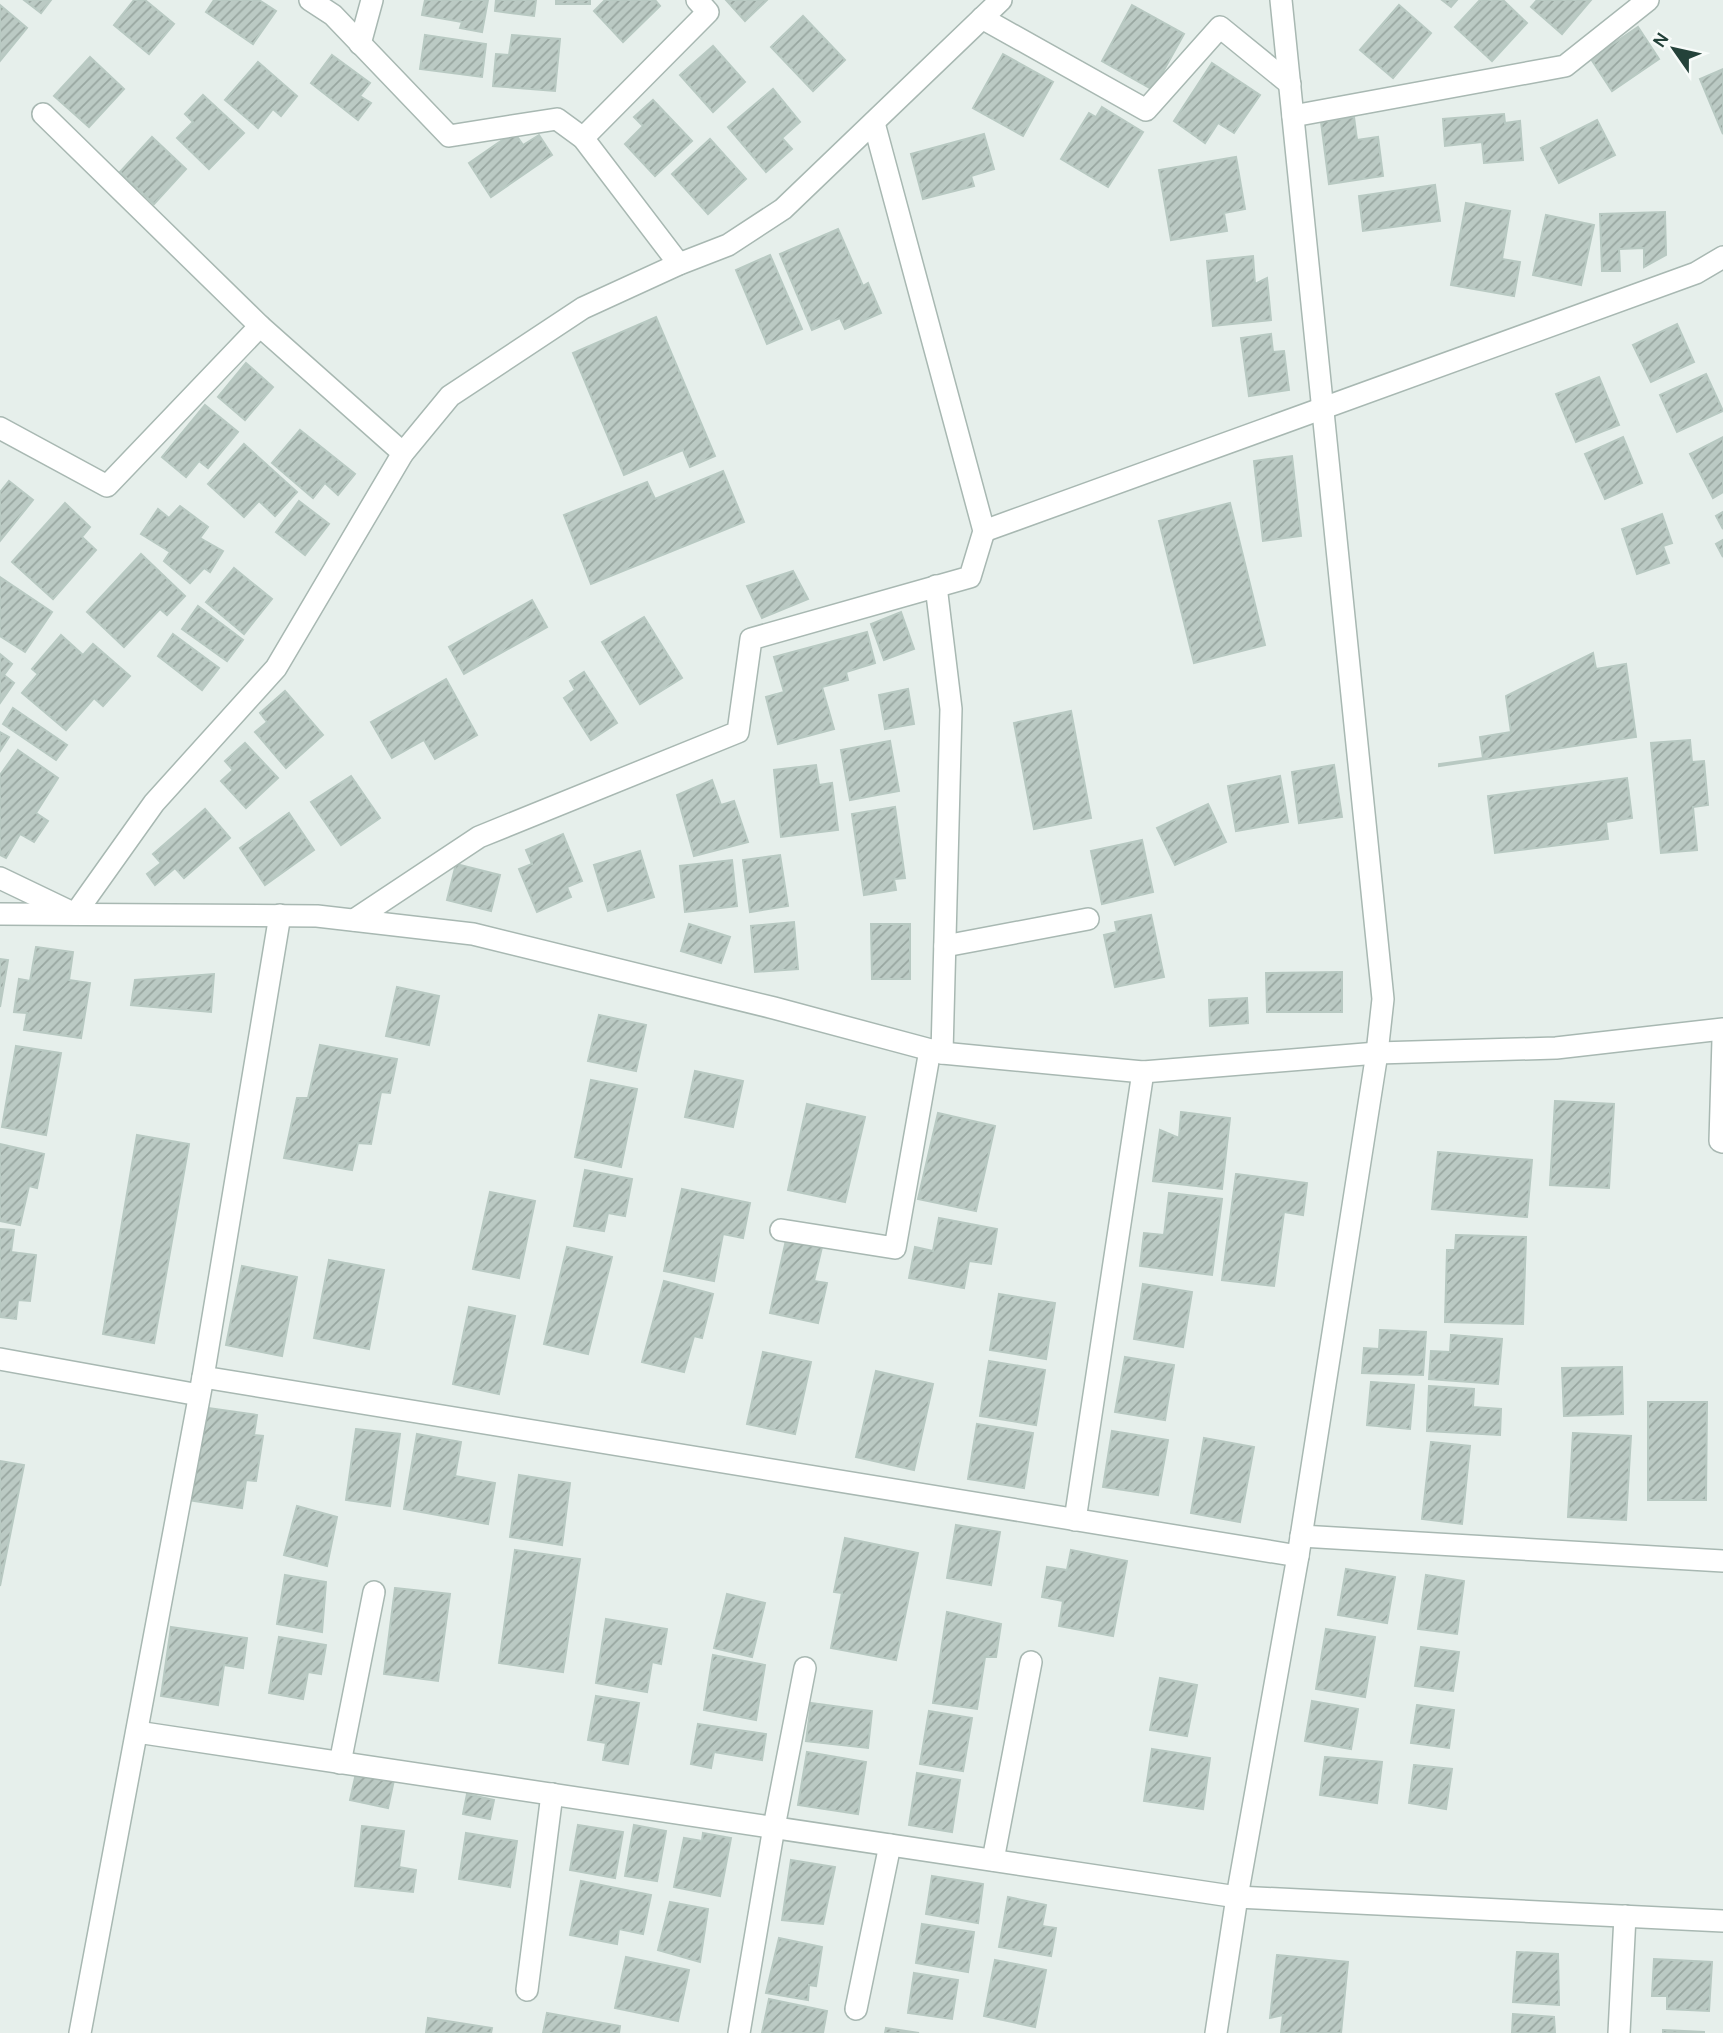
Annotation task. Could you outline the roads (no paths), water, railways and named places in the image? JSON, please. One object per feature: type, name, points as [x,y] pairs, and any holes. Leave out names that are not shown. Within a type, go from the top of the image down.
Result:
[{"type":"street","points":[[310,0],[333,15],[449,136],[557,119],[583,138],[678,264]]},
{"type":"street","points":[[360,44],[372,0]]},
{"type":"street","points":[[583,138],[708,12],[697,0]]},
{"type":"street","points":[[75,914],[154,803],[276,668],[403,453],[450,396],[583,308],[678,264],[729,245],[783,209],[1001,0]]},
{"type":"street","points":[[1216,2033],[1237,1897],[1300,1546],[1377,1053],[1383,999],[1281,0]]},
{"type":"street","points":[[1293,116],[1565,66],[1648,0]]},
{"type":"street","points":[[982,18],[1146,110],[1220,27],[1290,84]]},
{"type":"street","points":[[43,114],[260,326],[403,453]]},
{"type":"street","points":[[354,920],[479,837],[738,732],[751,639],[970,577],[984,531],[874,123]]},
{"type":"street","points":[[984,531],[1696,273],[1723,257]]},
{"type":"street","points":[[0,428],[107,486],[260,326]]},
{"type":"street","points":[[781,1230],[895,1248],[936,1051],[945,946],[951,709],[936,586]]},
{"type":"street","points":[[0,878],[75,914]]},
{"type":"street","points":[[0,914],[317,916],[473,934],[936,1051],[1143,1072],[1377,1053],[1556,1048],[1723,1029]]},
{"type":"street","points":[[80,2033],[201,1386],[280,915]]},
{"type":"street","points":[[945,946],[1088,919]]},
{"type":"street","points":[[1723,1039],[1720,1141],[1723,1142]]},
{"type":"street","points":[[1075,1520],[1143,1072]]},
{"type":"street","points":[[0,1359],[201,1386],[1075,1520],[1300,1546],[1723,1561]]},
{"type":"street","points":[[340,1763],[374,1592]]},
{"type":"street","points":[[993,1860],[1031,1662]]},
{"type":"street","points":[[739,2033],[774,1827],[805,1668]]},
{"type":"street","points":[[136,1732],[1237,1897],[1723,1921]]},
{"type":"street","points":[[527,1990],[552,1794]]},
{"type":"street","points":[[856,2009],[890,1845]]},
{"type":"street","points":[[1619,2033],[1625,1916]]}]
